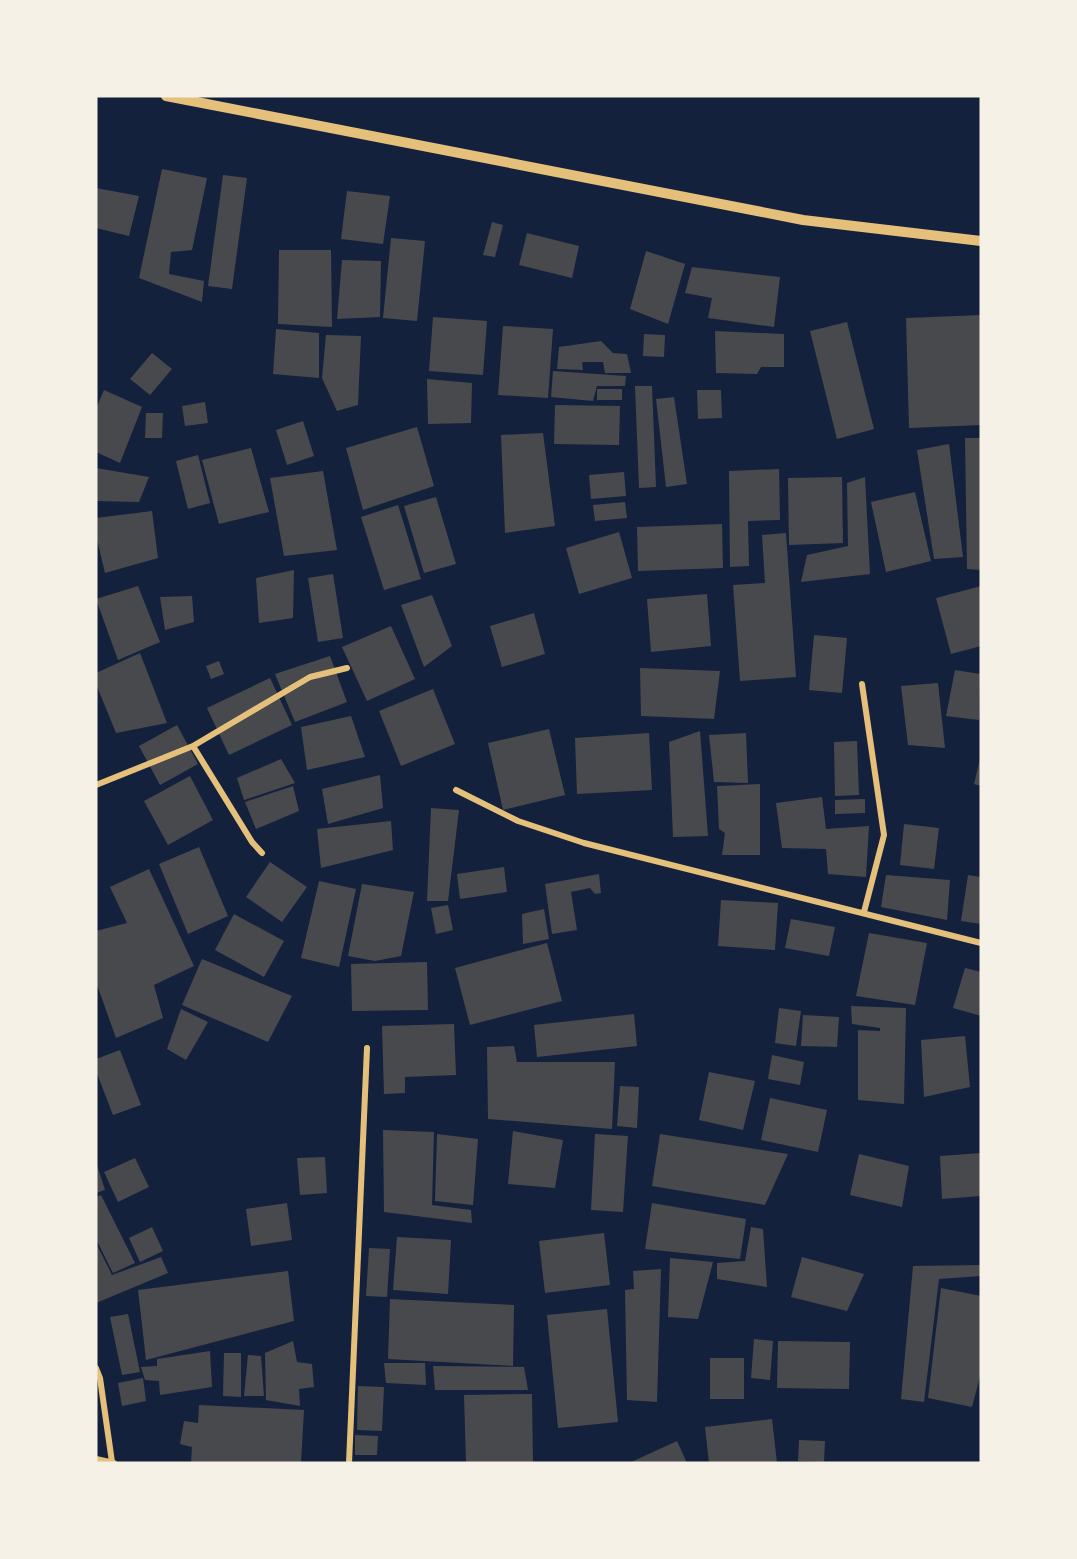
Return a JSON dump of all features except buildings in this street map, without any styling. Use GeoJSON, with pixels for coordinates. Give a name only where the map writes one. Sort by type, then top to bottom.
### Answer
{"type":"FeatureCollection","features":[{"type":"Feature","properties":{"kind":"street"},"geometry":{"type":"LineString","coordinates":[[166,96],[803,220],[981,241]]}},
{"type":"Feature","properties":{"kind":"street"},"geometry":{"type":"LineString","coordinates":[[96,785],[193,746],[310,677],[347,668]]}},
{"type":"Feature","properties":{"kind":"street"},"geometry":{"type":"LineString","coordinates":[[862,684],[884,835],[864,912]]}},
{"type":"Feature","properties":{"kind":"street"},"geometry":{"type":"LineString","coordinates":[[193,746],[252,842],[262,853]]}},
{"type":"Feature","properties":{"kind":"street"},"geometry":{"type":"LineString","coordinates":[[456,790],[518,821],[584,843],[981,943]]}},
{"type":"Feature","properties":{"kind":"street"},"geometry":{"type":"LineString","coordinates":[[349,1463],[367,1048]]}},
{"type":"Feature","properties":{"kind":"street"},"geometry":{"type":"LineString","coordinates":[[96,1368],[100,1378],[113,1462],[96,1460]]}}]}
